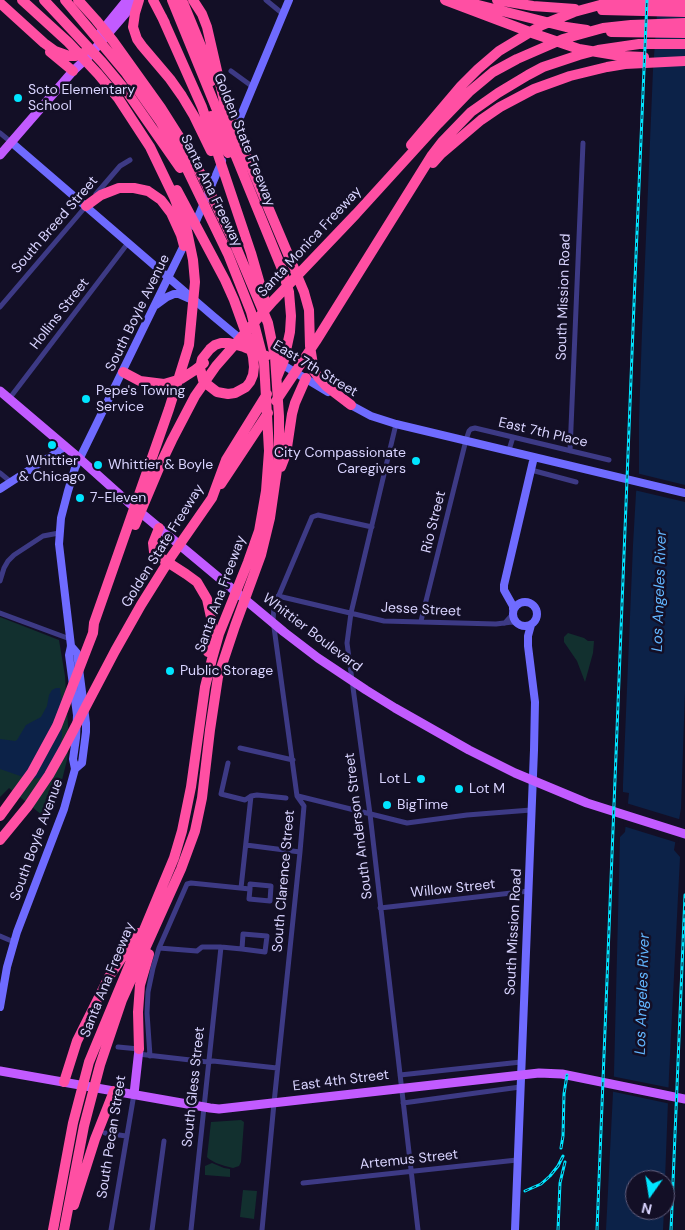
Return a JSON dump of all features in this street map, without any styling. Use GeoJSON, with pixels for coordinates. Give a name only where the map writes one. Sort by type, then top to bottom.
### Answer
{"type":"FeatureCollection","features":[{"type":"Feature","properties":{"kind":"highway"},"geometry":{"type":"LineString","coordinates":[[45,0],[127,92],[198,193]]}},
{"type":"Feature","properties":{"kind":"highway","name":"Santa Ana Freeway"},"geometry":{"type":"LineString","coordinates":[[65,0],[92,23]]}},
{"type":"Feature","properties":{"kind":"highway","name":"Santa Ana Freeway"},"geometry":{"type":"LineString","coordinates":[[64,1230],[84,1126],[100,1065],[122,1000],[181,869],[195,831],[202,798],[218,677],[261,555],[270,518],[279,456],[279,416],[274,357],[268,323],[234,242],[197,168],[161,108],[92,23],[78,0]]}},
{"type":"Feature","properties":{"kind":"highway"},"geometry":{"type":"LineString","coordinates":[[138,0],[133,27],[137,39],[182,96],[226,178]]}},
{"type":"Feature","properties":{"kind":"highway"},"geometry":{"type":"LineString","coordinates":[[153,0],[191,73],[246,194],[260,214]]}},
{"type":"Feature","properties":{"kind":"highway","name":"Golden State Freeway"},"geometry":{"type":"LineString","coordinates":[[0,840],[28,806],[48,775],[141,605],[171,557],[212,498],[226,460],[279,373],[286,352],[291,316],[289,292],[282,269],[172,0]]}},
{"type":"Feature","properties":{"kind":"highway"},"geometry":{"type":"LineString","coordinates":[[182,0],[203,51],[221,109],[221,118]]}},
{"type":"Feature","properties":{"kind":"highway"},"geometry":{"type":"LineString","coordinates":[[193,0],[202,14],[207,27],[224,101],[230,117],[304,292],[309,310],[310,346],[314,370],[326,386],[351,405]]}},
{"type":"Feature","properties":{"kind":"highway"},"geometry":{"type":"LineString","coordinates":[[445,0],[579,49],[622,56],[685,59]]}},
{"type":"Feature","properties":{"kind":"highway"},"geometry":{"type":"LineString","coordinates":[[460,0],[566,27],[604,32],[685,33]]}},
{"type":"Feature","properties":{"kind":"highway"},"geometry":{"type":"LineString","coordinates":[[497,0],[562,9],[685,12]]}},
{"type":"Feature","properties":{"kind":"highway","name":"Golden State Freeway"},"geometry":{"type":"LineString","coordinates":[[0,816],[16,795],[57,726],[93,633],[94,623],[189,345],[191,298],[195,274],[187,231],[174,197],[150,147],[132,118],[98,74],[68,42],[22,1]]}},
{"type":"Feature","properties":{"kind":"highway"},"geometry":{"type":"LineString","coordinates":[[342,228],[352,212],[461,86],[491,58],[516,41],[542,25],[600,5],[633,1],[685,2]]}},
{"type":"Feature","properties":{"kind":"highway"},"geometry":{"type":"LineString","coordinates":[[0,3],[55,51],[69,56],[84,53]]}},
{"type":"Feature","properties":{"kind":"highway"},"geometry":{"type":"LineString","coordinates":[[0,9],[73,71]]}},
{"type":"Feature","properties":{"kind":"highway"},"geometry":{"type":"LineString","coordinates":[[162,17],[202,107],[260,282],[266,303],[268,323]]}},
{"type":"Feature","properties":{"kind":"highway","name":"Santa Monica Freeway"},"geometry":{"type":"LineString","coordinates":[[93,633],[159,469],[195,396],[216,366],[273,301],[460,102],[493,72],[517,58],[576,35],[603,28],[685,23]]}},
{"type":"Feature","properties":{"kind":"highway"},"geometry":{"type":"LineString","coordinates":[[212,498],[329,320],[420,173],[442,142],[457,125],[484,102],[516,81],[543,67],[598,50],[639,44],[685,44]]}},
{"type":"Feature","properties":{"kind":"highway","name":"Santa Ana Freeway"},"geometry":{"type":"LineString","coordinates":[[53,1230],[73,1123],[89,1062],[174,858],[182,831],[191,787],[205,687],[212,659],[219,634],[259,531],[266,491],[269,444],[264,362],[257,332],[240,283],[228,254],[175,146],[110,45]]}},
{"type":"Feature","properties":{"kind":"highway"},"geometry":{"type":"LineString","coordinates":[[396,212],[422,175],[441,154],[481,120],[518,97],[553,82],[587,71],[626,64],[685,59]]}},
{"type":"Feature","properties":{"kind":"highway"},"geometry":{"type":"LineString","coordinates":[[150,147],[158,154],[166,168],[225,280],[248,339],[254,367],[253,375],[246,387],[235,394],[228,394],[217,392],[203,380],[200,368],[202,359],[210,348],[221,342],[244,347],[269,356]]}},
{"type":"Feature","properties":{"kind":"highway"},"geometry":{"type":"LineString","coordinates":[[86,206],[101,195],[112,190],[126,188],[148,191],[161,200],[171,213],[181,235],[187,259],[191,298]]}},
{"type":"Feature","properties":{"kind":"highway"},"geometry":{"type":"LineString","coordinates":[[123,372],[140,381],[156,384],[164,384],[181,379],[195,370],[273,301]]}},
{"type":"Feature","properties":{"kind":"highway"},"geometry":{"type":"LineString","coordinates":[[276,479],[286,454],[295,403],[306,378]]}},
{"type":"Feature","properties":{"kind":"highway"},"geometry":{"type":"LineString","coordinates":[[159,528],[154,538],[152,548],[154,552],[192,578],[201,587],[207,599],[212,622],[203,673],[205,687]]}},
{"type":"Feature","properties":{"kind":"highway"},"geometry":{"type":"LineString","coordinates":[[139,1052],[138,1012],[140,985],[146,962],[181,869]]}},
{"type":"Feature","properties":{"kind":"highway"},"geometry":{"type":"LineString","coordinates":[[67,1082],[77,1041],[109,977],[147,920]]}},
{"type":"Feature","properties":{"kind":"highway"},"geometry":{"type":"LineString","coordinates":[[64,1230],[111,1091]]}},
{"type":"Feature","properties":{"kind":"main road"},"geometry":{"type":"LineString","coordinates":[[73,71],[84,53],[127,0]]}},
{"type":"Feature","properties":{"kind":"main road"},"geometry":{"type":"LineString","coordinates":[[0,155],[138,0]]}},
{"type":"Feature","properties":{"kind":"main road","name":"South Boyle Avenue"},"geometry":{"type":"LineString","coordinates":[[0,1007],[7,966],[14,942],[64,809],[75,770],[82,763],[86,723],[77,653],[71,642],[59,544],[61,518],[69,487],[75,468],[201,210],[289,0]]}},
{"type":"Feature","properties":{"kind":"main road","name":"East 7th Street"},"geometry":{"type":"LineString","coordinates":[[11,142],[242,340],[372,416],[396,424],[685,493]]}},
{"type":"Feature","properties":{"kind":"main road"},"geometry":{"type":"LineString","coordinates":[[155,306],[174,294],[191,298]]}},
{"type":"Feature","properties":{"kind":"main road","name":"Whittier Boulevard"},"geometry":{"type":"LineString","coordinates":[[0,391],[146,518],[284,632],[318,658],[366,690],[469,750],[515,773],[587,803],[685,834]]}},
{"type":"Feature","properties":{"kind":"main road"},"geometry":{"type":"LineString","coordinates":[[0,489],[66,447]]}},
{"type":"Feature","properties":{"kind":"main road"},"geometry":{"type":"LineString","coordinates":[[528,636],[518,624],[513,612],[513,606],[504,590],[504,585],[534,457]]}},
{"type":"Feature","properties":{"kind":"main road"},"geometry":{"type":"LineString","coordinates":[[508,597],[521,603]]}},
{"type":"Feature","properties":{"kind":"main road"},"geometry":{"type":"LineString","coordinates":[[513,612],[516,605],[528,602],[536,610],[536,618],[531,624],[528,626],[518,624]]}},
{"type":"Feature","properties":{"kind":"main road","name":"South Mission Road"},"geometry":{"type":"LineString","coordinates":[[515,1230],[535,702],[528,646],[531,624]]}},
{"type":"Feature","properties":{"kind":"main road","name":"South Pecan Street"},"geometry":{"type":"LineString","coordinates":[[134,1094],[139,1052]]}},
{"type":"Feature","properties":{"kind":"main road","name":"East 4th Street"},"geometry":{"type":"LineString","coordinates":[[0,1071],[218,1109],[527,1074],[553,1073],[685,1099]]}},
{"type":"Feature","properties":{"kind":"street"},"geometry":{"type":"LineString","coordinates":[[266,0],[283,14]]}},
{"type":"Feature","properties":{"kind":"street"},"geometry":{"type":"LineString","coordinates":[[232,71],[253,87]]}},
{"type":"Feature","properties":{"kind":"street","name":"East 7th Street"},"geometry":{"type":"LineString","coordinates":[[0,133],[11,142]]}},
{"type":"Feature","properties":{"kind":"street","name":"South Mission Road"},"geometry":{"type":"LineString","coordinates":[[570,451],[583,143]]}},
{"type":"Feature","properties":{"kind":"street","name":"South Breed Street"},"geometry":{"type":"LineString","coordinates":[[0,307],[120,166],[130,160]]}},
{"type":"Feature","properties":{"kind":"street","name":"Hollins Street"},"geometry":{"type":"LineString","coordinates":[[9,399],[128,243]]}},
{"type":"Feature","properties":{"kind":"street","name":"South Anderson Street"},"geometry":{"type":"LineString","coordinates":[[396,424],[351,613],[347,643],[370,814],[418,1230]]}},
{"type":"Feature","properties":{"kind":"street","name":"East 7th Place"},"geometry":{"type":"LineString","coordinates":[[471,429],[475,428],[609,460]]}},
{"type":"Feature","properties":{"kind":"street","name":"Rio Street"},"geometry":{"type":"LineString","coordinates":[[421,622],[466,440],[471,429]]}},
{"type":"Feature","properties":{"kind":"street"},"geometry":{"type":"LineString","coordinates":[[509,450],[513,438]]}},
{"type":"Feature","properties":{"kind":"street"},"geometry":{"type":"LineString","coordinates":[[531,470],[576,482]]}},
{"type":"Feature","properties":{"kind":"street"},"geometry":{"type":"LineString","coordinates":[[0,472],[11,482]]}},
{"type":"Feature","properties":{"kind":"street","name":"South Clarence Street"},"geometry":{"type":"LineString","coordinates":[[262,1230],[304,806],[297,796],[273,620],[274,607],[312,517],[318,515],[372,527]]}},
{"type":"Feature","properties":{"kind":"street"},"geometry":{"type":"LineString","coordinates":[[0,581],[8,560],[14,555],[43,536],[59,533]]}},
{"type":"Feature","properties":{"kind":"street","name":"Jesse Street"},"geometry":{"type":"LineString","coordinates":[[278,596],[384,621],[494,624],[512,622],[518,624]]}},
{"type":"Feature","properties":{"kind":"street"},"geometry":{"type":"LineString","coordinates":[[505,623],[513,612]]}},
{"type":"Feature","properties":{"kind":"street"},"geometry":{"type":"LineString","coordinates":[[0,613],[71,642]]}},
{"type":"Feature","properties":{"kind":"street"},"geometry":{"type":"LineString","coordinates":[[240,748],[293,760]]}},
{"type":"Feature","properties":{"kind":"street"},"geometry":{"type":"LineString","coordinates":[[228,764],[221,794],[245,800],[250,796],[257,795],[286,798]]}},
{"type":"Feature","properties":{"kind":"street"},"geometry":{"type":"LineString","coordinates":[[241,888],[250,796]]}},
{"type":"Feature","properties":{"kind":"street"},"geometry":{"type":"LineString","coordinates":[[297,796],[407,823],[467,815],[531,810]]}},
{"type":"Feature","properties":{"kind":"street"},"geometry":{"type":"LineString","coordinates":[[246,845],[300,852]]}},
{"type":"Feature","properties":{"kind":"street"},"geometry":{"type":"LineString","coordinates":[[150,1056],[147,1014],[148,992],[153,968],[159,948],[187,884],[250,889]]}},
{"type":"Feature","properties":{"kind":"street"},"geometry":{"type":"LineString","coordinates":[[250,884],[272,886],[270,901],[249,899],[250,889],[250,884]]}},
{"type":"Feature","properties":{"kind":"street","name":"Willow Street"},"geometry":{"type":"LineString","coordinates":[[380,908],[529,891]]}},
{"type":"Feature","properties":{"kind":"street"},"geometry":{"type":"LineString","coordinates":[[159,948],[197,951],[202,947],[221,947],[265,952],[266,936],[244,934],[242,949]]}},
{"type":"Feature","properties":{"kind":"street"},"geometry":{"type":"LineString","coordinates":[[0,936],[14,942]]}},
{"type":"Feature","properties":{"kind":"street","name":"South Gless Street"},"geometry":{"type":"LineString","coordinates":[[191,1230],[221,947]]}},
{"type":"Feature","properties":{"kind":"street"},"geometry":{"type":"LineString","coordinates":[[118,1047],[150,1056],[208,1062],[214,1060],[277,1068]]}},
{"type":"Feature","properties":{"kind":"street","name":"East 4th Street"},"geometry":{"type":"LineString","coordinates":[[400,1076],[521,1062]]}},
{"type":"Feature","properties":{"kind":"street"},"geometry":{"type":"LineString","coordinates":[[403,1102],[520,1088]]}},
{"type":"Feature","properties":{"kind":"street","name":"South Pecan Street"},"geometry":{"type":"LineString","coordinates":[[111,1230],[134,1094]]}},
{"type":"Feature","properties":{"kind":"street"},"geometry":{"type":"LineString","coordinates":[[105,1133],[126,1136]]}},
{"type":"Feature","properties":{"kind":"street"},"geometry":{"type":"LineString","coordinates":[[152,1230],[164,1141]]}},
{"type":"Feature","properties":{"kind":"street","name":"Artemus Street"},"geometry":{"type":"LineString","coordinates":[[303,1183],[517,1160]]}},
{"type":"Feature","properties":{"kind":"green space"},"geometry":{"type":"Polygon","coordinates":[[[0,617],[59,640],[65,676],[69,741],[67,760],[61,784],[48,820],[9,788],[0,797],[0,617]]]}},
{"type":"Feature","properties":{"kind":"green space"},"geometry":{"type":"Polygon","coordinates":[[[568,633],[588,641],[594,641],[593,653],[585,682],[577,661],[564,642],[564,637],[568,633]]]}},
{"type":"Feature","properties":{"kind":"green space"},"geometry":{"type":"Polygon","coordinates":[[[241,1120],[244,1122],[241,1162],[239,1166],[233,1168],[209,1159],[207,1157],[211,1122],[241,1120]]]}},
{"type":"Feature","properties":{"kind":"green space"},"geometry":{"type":"Polygon","coordinates":[[[212,1163],[230,1169],[230,1177],[205,1175],[205,1166],[212,1163]]]}},
{"type":"Feature","properties":{"kind":"green space"},"geometry":{"type":"Polygon","coordinates":[[[243,1190],[257,1191],[254,1219],[240,1217],[243,1190]]]}},
{"type":"Feature","properties":{"kind":"water","name":"Los Angeles River"},"geometry":{"type":"Polygon","coordinates":[[[658,0],[685,0],[685,691],[681,808],[674,850],[680,857],[665,1170],[625,1170],[625,1220],[664,1220],[663,1230],[606,1230],[614,1073],[620,837],[625,832],[629,793],[623,792],[623,784],[633,545],[639,472],[642,332],[653,70],[658,0]]]}},
{"type":"Feature","properties":{"kind":"water"},"geometry":{"type":"Polygon","coordinates":[[[56,688],[60,688],[62,735],[59,755],[48,773],[39,778],[29,779],[0,769],[0,739],[17,740],[26,725],[41,717],[47,706],[49,695],[56,688]]]}},
{"type":"Feature","properties":{"kind":"pier"},"geometry":{"type":"Polygon","coordinates":[[[636,473],[685,485],[685,502],[634,490],[636,473]]]}},
{"type":"Feature","properties":{"kind":"pier"},"geometry":{"type":"Polygon","coordinates":[[[626,803],[682,820],[678,843],[623,826],[626,803]]]}},
{"type":"Feature","properties":{"kind":"pier"},"geometry":{"type":"Polygon","coordinates":[[[611,1076],[671,1088],[671,1104],[610,1091],[611,1076]]]}},
{"type":"Feature","properties":{"kind":"railway"},"geometry":{"type":"LineString","coordinates":[[597,1230],[647,0]]}},
{"type":"Feature","properties":{"kind":"railway"},"geometry":{"type":"LineString","coordinates":[[671,1230],[685,895]]}},
{"type":"Feature","properties":{"kind":"railway"},"geometry":{"type":"LineString","coordinates":[[561,1148],[567,1075]]}},
{"type":"Feature","properties":{"kind":"railway"},"geometry":{"type":"LineString","coordinates":[[525,1191],[541,1184],[550,1176],[563,1156]]}},
{"type":"Feature","properties":{"kind":"railway"},"geometry":{"type":"LineString","coordinates":[[558,1230],[560,1183],[565,1162]]}},
{"type":"Feature","properties":{"kind":"place","name":"Soto Elementary School"},"geometry":{"type":"Point","coordinates":[18,98]}},
{"type":"Feature","properties":{"kind":"place","name":"Pepe's Towing Service"},"geometry":{"type":"Point","coordinates":[86,399]}},
{"type":"Feature","properties":{"kind":"place","name":"Whittier & Chicago"},"geometry":{"type":"Point","coordinates":[52,445]}},
{"type":"Feature","properties":{"kind":"place","name":"City Compassionate Caregivers"},"geometry":{"type":"Point","coordinates":[416,461]}},
{"type":"Feature","properties":{"kind":"place","name":"Whittier & Boyle"},"geometry":{"type":"Point","coordinates":[98,465]}},
{"type":"Feature","properties":{"kind":"place","name":"7-Eleven"},"geometry":{"type":"Point","coordinates":[80,498]}},
{"type":"Feature","properties":{"kind":"place","name":"Public Storage"},"geometry":{"type":"Point","coordinates":[170,671]}},
{"type":"Feature","properties":{"kind":"place","name":"Lot L"},"geometry":{"type":"Point","coordinates":[421,779]}},
{"type":"Feature","properties":{"kind":"place","name":"Lot M"},"geometry":{"type":"Point","coordinates":[459,789]}},
{"type":"Feature","properties":{"kind":"place","name":"BigTime"},"geometry":{"type":"Point","coordinates":[387,805]}}]}
